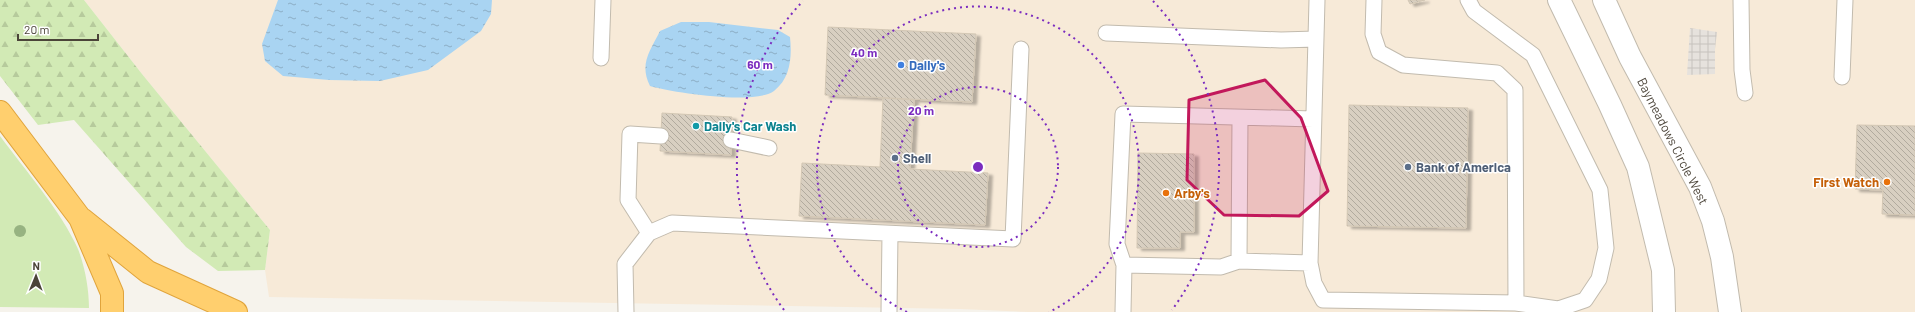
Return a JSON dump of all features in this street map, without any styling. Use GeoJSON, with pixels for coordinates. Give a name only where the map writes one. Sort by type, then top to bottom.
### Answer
{"type":"FeatureCollection","features":[{"type":"Feature","properties":{"kind":"highway"},"geometry":{"type":"LineString","coordinates":[[0,112],[80,218],[112,293],[112,312]]}},
{"type":"Feature","properties":{"kind":"highway"},"geometry":{"type":"LineString","coordinates":[[80,218],[148,272],[236,312]]}},
{"type":"Feature","properties":{"kind":"street"},"geometry":{"type":"LineString","coordinates":[[1559,0],[1610,105],[1638,167],[1663,270],[1664,312]]}},
{"type":"Feature","properties":{"kind":"street","name":"Baymeadows Circle West"},"geometry":{"type":"LineString","coordinates":[[1604,0],[1630,57],[1700,187],[1713,221],[1722,257],[1730,312]]}},
{"type":"Feature","properties":{"kind":"lane"},"geometry":{"type":"LineString","coordinates":[[601,58],[603,0]]}},
{"type":"Feature","properties":{"kind":"lane"},"geometry":{"type":"LineString","coordinates":[[1317,0],[1310,263],[1314,282],[1324,306],[1516,303],[1558,310],[1586,300],[1599,279],[1606,248],[1600,190],[1533,55],[1474,11],[1468,0]]}},
{"type":"Feature","properties":{"kind":"lane"},"geometry":{"type":"LineString","coordinates":[[1374,0],[1373,34],[1379,52],[1403,65],[1497,73],[1515,90],[1516,303]]}},
{"type":"Feature","properties":{"kind":"lane"},"geometry":{"type":"LineString","coordinates":[[1741,0],[1742,70],[1745,93]]}},
{"type":"Feature","properties":{"kind":"lane"},"geometry":{"type":"LineString","coordinates":[[1842,77],[1845,0]]}},
{"type":"Feature","properties":{"kind":"lane"},"geometry":{"type":"LineString","coordinates":[[1106,33],[1281,40],[1316,39]]}},
{"type":"Feature","properties":{"kind":"lane"},"geometry":{"type":"LineString","coordinates":[[626,312],[625,264],[649,233],[672,223],[1013,239],[1021,49]]}},
{"type":"Feature","properties":{"kind":"lane"},"geometry":{"type":"LineString","coordinates":[[1123,312],[1124,264],[1117,244],[1123,114],[1314,119]]}},
{"type":"Feature","properties":{"kind":"lane"},"geometry":{"type":"LineString","coordinates":[[1239,261],[1240,118]]}},
{"type":"Feature","properties":{"kind":"lane"},"geometry":{"type":"LineString","coordinates":[[649,233],[628,200],[630,134],[661,136]]}},
{"type":"Feature","properties":{"kind":"lane"},"geometry":{"type":"LineString","coordinates":[[731,140],[769,148]]}},
{"type":"Feature","properties":{"kind":"lane"},"geometry":{"type":"LineString","coordinates":[[889,312],[890,234]]}},
{"type":"Feature","properties":{"kind":"lane"},"geometry":{"type":"LineString","coordinates":[[1124,264],[1221,267],[1239,261],[1310,263]]}},
{"type":"Feature","properties":{"kind":"highlighted area"},"geometry":{"type":"Polygon","coordinates":[[[1265,80],[1301,118],[1328,191],[1299,216],[1224,215],[1187,180],[1189,100],[1265,80]]]}},
{"type":"Feature","properties":{"kind":"shaded area"},"geometry":{"type":"Polygon","coordinates":[[[84,0],[1915,0],[1915,312],[1028,312],[960,309],[269,297],[265,270],[270,230],[142,74],[84,0]]]}},
{"type":"Feature","properties":{"kind":"shaded area"},"geometry":{"type":"Polygon","coordinates":[[[1690,28],[1717,32],[1715,74],[1687,75],[1690,28]]]}},
{"type":"Feature","properties":{"kind":"green space"},"geometry":{"type":"Polygon","coordinates":[[[0,0],[84,0],[142,74],[270,230],[265,270],[218,271],[186,247],[74,120],[38,125],[0,76],[0,0]]]}},
{"type":"Feature","properties":{"kind":"green space"},"geometry":{"type":"Polygon","coordinates":[[[0,136],[42,191],[71,235],[78,249],[85,271],[89,308],[0,307],[0,136]]]}},
{"type":"Feature","properties":{"kind":"water"},"geometry":{"type":"Polygon","coordinates":[[[278,0],[492,0],[491,14],[481,31],[428,70],[380,81],[329,80],[283,76],[265,61],[262,44],[278,0]]]}},
{"type":"Feature","properties":{"kind":"water"},"geometry":{"type":"Polygon","coordinates":[[[681,22],[709,22],[778,30],[790,37],[791,52],[789,66],[784,80],[774,91],[764,95],[750,97],[695,94],[650,86],[647,78],[646,64],[650,51],[660,31],[681,22]]]}},
{"type":"Feature","properties":{"kind":"building"},"geometry":{"type":"Polygon","coordinates":[[[1408,0],[1425,0],[1410,4],[1408,0]]]}},
{"type":"Feature","properties":{"kind":"building","name":"Daily's"},"geometry":{"type":"Polygon","coordinates":[[[828,27],[976,34],[972,102],[825,95],[828,27]]]}},
{"type":"Feature","properties":{"kind":"building","name":"Shell"},"geometry":{"type":"Polygon","coordinates":[[[883,98],[914,100],[910,169],[988,173],[985,225],[799,216],[802,163],[880,167],[883,98]]]}},
{"type":"Feature","properties":{"kind":"building","name":"Bank of America"},"geometry":{"type":"Polygon","coordinates":[[[1349,105],[1468,108],[1466,228],[1347,226],[1349,105]]]}},
{"type":"Feature","properties":{"kind":"building","name":"Daily's Car Wash"},"geometry":{"type":"Polygon","coordinates":[[[662,113],[732,117],[731,155],[660,151],[662,113]]]}},
{"type":"Feature","properties":{"kind":"building"},"geometry":{"type":"Polygon","coordinates":[[[1857,125],[1915,126],[1915,215],[1882,214],[1883,190],[1855,189],[1857,125]]]}},
{"type":"Feature","properties":{"kind":"building","name":"Arby's"},"geometry":{"type":"Polygon","coordinates":[[[1138,153],[1194,154],[1194,232],[1180,232],[1180,248],[1137,248],[1138,153]]]}},
{"type":"Feature","properties":{"kind":"place","name":"Daily's"},"geometry":{"type":"Point","coordinates":[901,65]}},
{"type":"Feature","properties":{"kind":"place","name":"Daily's Car Wash"},"geometry":{"type":"Point","coordinates":[696,126]}},
{"type":"Feature","properties":{"kind":"place","name":"Shell"},"geometry":{"type":"Point","coordinates":[895,158]}},
{"type":"Feature","properties":{"kind":"place","name":"Bank of America"},"geometry":{"type":"Point","coordinates":[1408,167]}},
{"type":"Feature","properties":{"kind":"place","name":"First Watch"},"geometry":{"type":"Point","coordinates":[1887,182]}},
{"type":"Feature","properties":{"kind":"place","name":"Arby's"},"geometry":{"type":"Point","coordinates":[1166,193]}}]}
